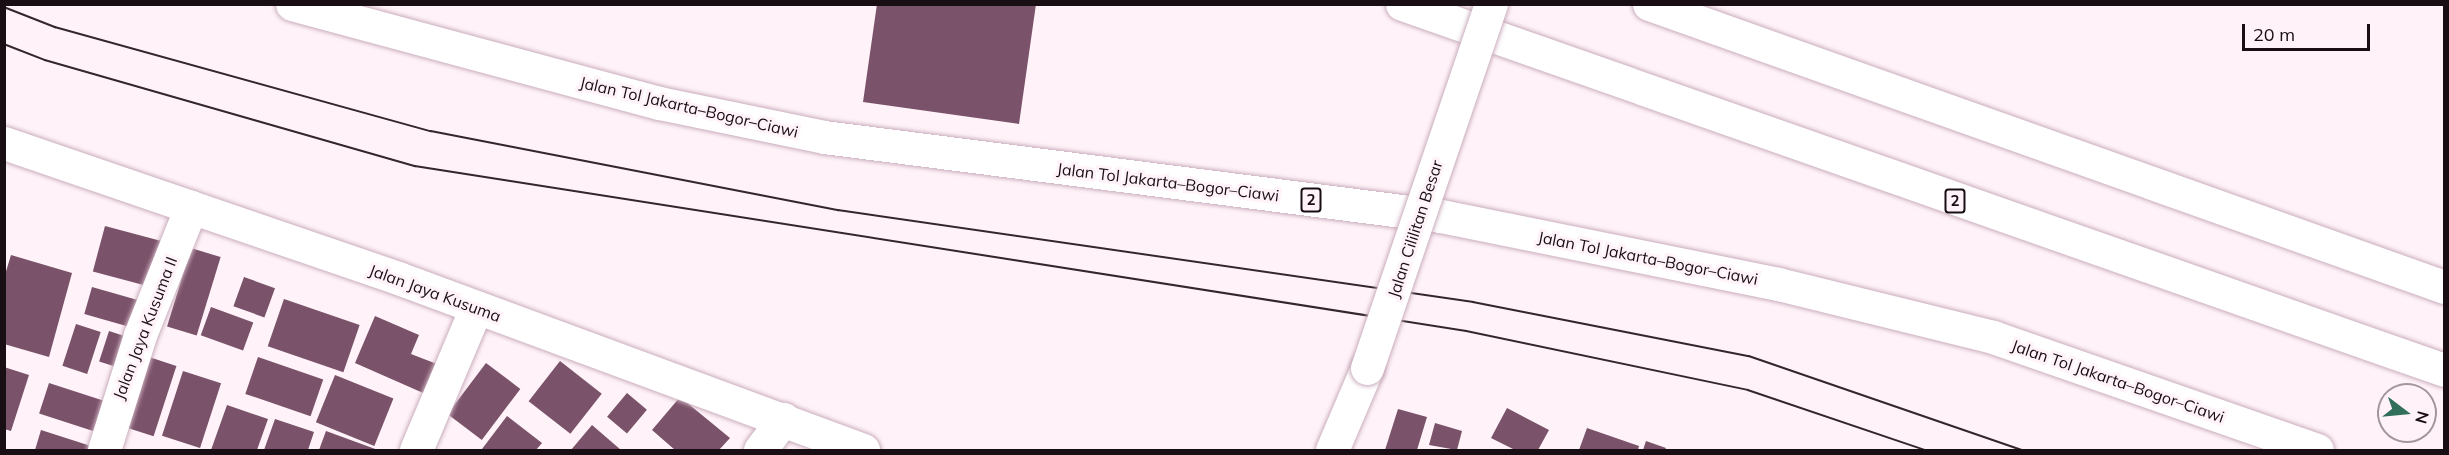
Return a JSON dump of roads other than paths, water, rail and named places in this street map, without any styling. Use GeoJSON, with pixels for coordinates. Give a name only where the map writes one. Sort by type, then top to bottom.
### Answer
{"type":"FeatureCollection","features":[{"type":"Feature","properties":{"kind":"main road","name":"Jalan Tol Jakarta–Bogor–Ciawi"},"geometry":{"type":"LineString","coordinates":[[292,4],[658,103],[824,136],[1441,216],[1778,284],[1993,337],[2317,450]]}},
{"type":"Feature","properties":{"kind":"main road","name":"2"},"geometry":{"type":"LineString","coordinates":[[1402,4],[2445,370]]}},
{"type":"Feature","properties":{"kind":"main road","name":"Jalan Cililitan Besar"},"geometry":{"type":"LineString","coordinates":[[1332,450],[1367,368],[1491,4]]}},
{"type":"Feature","properties":{"kind":"main road"},"geometry":{"type":"LineString","coordinates":[[1649,4],[2445,287]]}},
{"type":"Feature","properties":{"kind":"main road","name":"Jalan Jaya Kusuma"},"geometry":{"type":"LineString","coordinates":[[4,142],[476,308],[863,450]]}},
{"type":"Feature","properties":{"kind":"main road","name":"Jalan Jaya Kusuma II"},"geometry":{"type":"LineString","coordinates":[[104,450],[136,346],[191,207]]}},
{"type":"Feature","properties":{"kind":"main road"},"geometry":{"type":"LineString","coordinates":[[416,450],[476,308]]}},
{"type":"Feature","properties":{"kind":"main road"},"geometry":{"type":"LineString","coordinates":[[760,450],[783,420]]}},
{"type":"Feature","properties":{"kind":"tram line"},"geometry":{"type":"LineString","coordinates":[[4,7],[55,27],[431,131],[838,210],[1473,302],[1749,356],[2022,450]]}},
{"type":"Feature","properties":{"kind":"tram line"},"geometry":{"type":"LineString","coordinates":[[4,44],[45,60],[415,166],[1466,331],[1748,390],[1925,450]]}}]}
